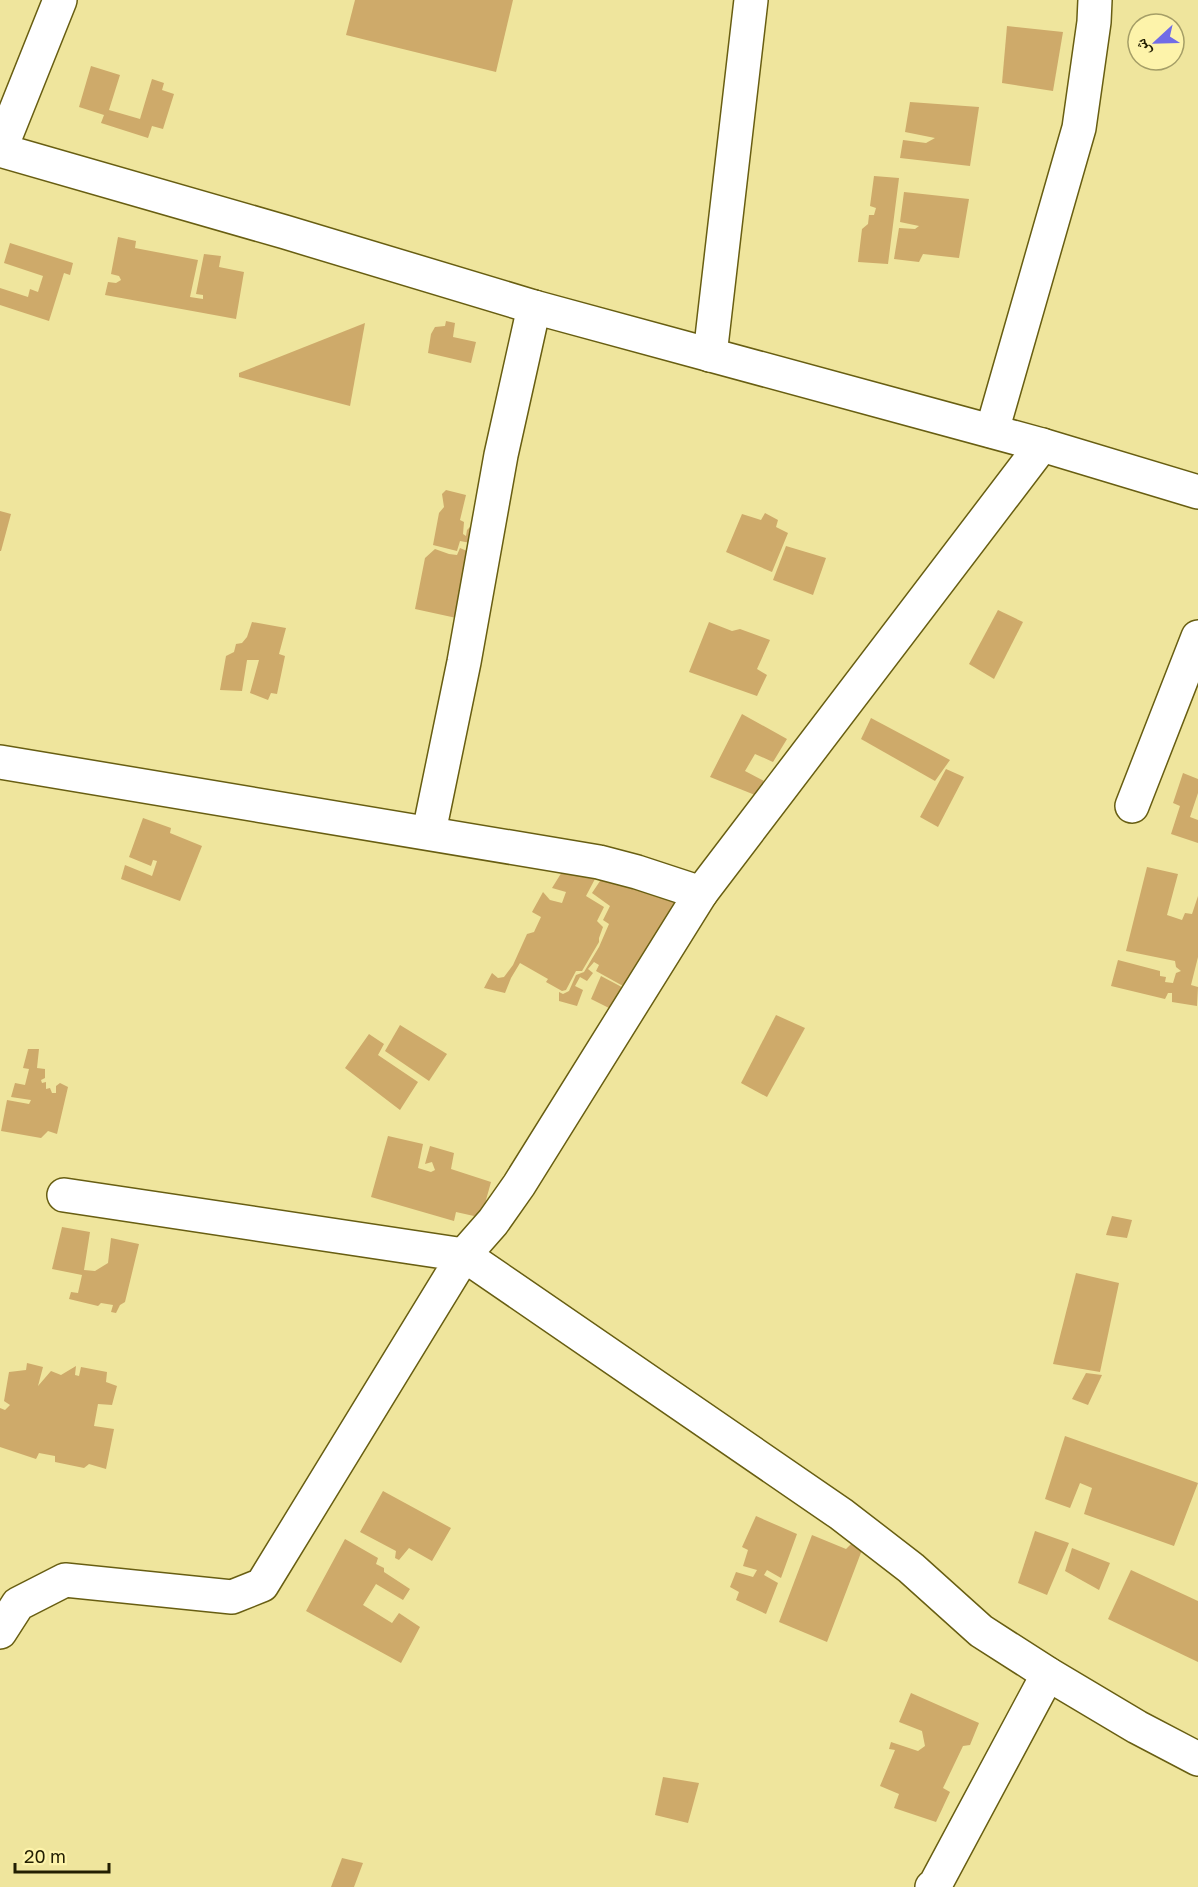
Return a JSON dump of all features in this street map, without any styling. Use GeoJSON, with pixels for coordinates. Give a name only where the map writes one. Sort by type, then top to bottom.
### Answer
{"type":"FeatureCollection","features":[{"type":"Feature","properties":{"kind":"street"},"geometry":{"type":"LineString","coordinates":[[60,0],[0,150],[534,307],[992,431],[1198,492]]}},
{"type":"Feature","properties":{"kind":"street"},"geometry":{"type":"LineString","coordinates":[[710,355],[751,0]]}},
{"type":"Feature","properties":{"kind":"street"},"geometry":{"type":"LineString","coordinates":[[992,431],[1079,128],[1095,0]]}},
{"type":"Feature","properties":{"kind":"street"},"geometry":{"type":"LineString","coordinates":[[429,832],[464,662],[501,455],[534,307]]}},
{"type":"Feature","properties":{"kind":"street"},"geometry":{"type":"LineString","coordinates":[[0,1632],[18,1604],[65,1580],[232,1597],[262,1585],[464,1255],[493,1222],[519,1185],[701,893],[1042,445]]}},
{"type":"Feature","properties":{"kind":"street"},"geometry":{"type":"LineString","coordinates":[[1132,806],[1198,637]]}},
{"type":"Feature","properties":{"kind":"street"},"geometry":{"type":"LineString","coordinates":[[0,762],[599,862],[701,893]]}},
{"type":"Feature","properties":{"kind":"street"},"geometry":{"type":"LineString","coordinates":[[64,1195],[464,1255],[841,1514],[911,1568],[981,1631],[1137,1727],[1198,1759]]}},
{"type":"Feature","properties":{"kind":"street"},"geometry":{"type":"LineString","coordinates":[[932,1887],[1048,1674]]}},
{"type":"Feature","properties":{"kind":"building"},"geometry":{"type":"Polygon","coordinates":[[[355,0],[513,0],[496,72],[346,35],[355,0]]]}},
{"type":"Feature","properties":{"kind":"building"},"geometry":{"type":"Polygon","coordinates":[[[1007,26],[1063,32],[1053,91],[1002,83],[1007,26]]]}},
{"type":"Feature","properties":{"kind":"building"},"geometry":{"type":"Polygon","coordinates":[[[91,66],[120,75],[109,110],[140,119],[152,79],[164,83],[162,90],[174,94],[163,129],[152,126],[148,138],[101,123],[104,115],[79,107],[91,66]]]}},
{"type":"Feature","properties":{"kind":"building"},"geometry":{"type":"Polygon","coordinates":[[[910,102],[979,107],[970,166],[900,158],[903,140],[926,143],[935,138],[905,132],[910,102]]]}},
{"type":"Feature","properties":{"kind":"building"},"geometry":{"type":"Polygon","coordinates":[[[874,176],[899,178],[888,264],[858,262],[862,229],[868,224],[869,215],[874,215],[876,208],[870,206],[874,176]]]}},
{"type":"Feature","properties":{"kind":"building"},"geometry":{"type":"Polygon","coordinates":[[[904,192],[969,199],[959,258],[923,254],[919,262],[894,259],[899,228],[915,229],[919,226],[900,222],[904,192]]]}},
{"type":"Feature","properties":{"kind":"building"},"geometry":{"type":"Polygon","coordinates":[[[118,237],[136,241],[135,248],[198,260],[190,297],[203,299],[203,295],[196,294],[204,254],[221,256],[219,267],[244,272],[236,319],[105,295],[108,282],[116,283],[121,280],[119,276],[111,274],[118,237]]]}},
{"type":"Feature","properties":{"kind":"building"},"geometry":{"type":"Polygon","coordinates":[[[10,243],[73,263],[70,275],[64,273],[49,321],[0,305],[0,288],[28,297],[30,289],[38,292],[43,276],[4,263],[10,243]]]}},
{"type":"Feature","properties":{"kind":"building"},"geometry":{"type":"Polygon","coordinates":[[[446,321],[455,323],[453,337],[476,342],[471,363],[428,353],[431,334],[435,327],[445,326],[446,321]]]}},
{"type":"Feature","properties":{"kind":"building"},"geometry":{"type":"Polygon","coordinates":[[[365,323],[350,406],[239,377],[239,373],[365,323]]]}},
{"type":"Feature","properties":{"kind":"building"},"geometry":{"type":"Polygon","coordinates":[[[446,490],[466,495],[460,520],[464,522],[463,534],[466,536],[471,526],[484,529],[461,619],[415,609],[425,558],[435,549],[457,555],[460,548],[467,551],[474,549],[476,544],[460,541],[457,551],[433,545],[439,513],[444,507],[442,494],[446,490]]]}},
{"type":"Feature","properties":{"kind":"building"},"geometry":{"type":"Polygon","coordinates":[[[0,511],[11,514],[1,551],[0,551],[0,511]]]}},
{"type":"Feature","properties":{"kind":"building"},"geometry":{"type":"Polygon","coordinates":[[[765,513],[778,520],[776,527],[788,533],[772,572],[726,552],[742,514],[761,520],[765,513]]]}},
{"type":"Feature","properties":{"kind":"building"},"geometry":{"type":"Polygon","coordinates":[[[786,546],[826,558],[813,595],[773,580],[786,546]]]}},
{"type":"Feature","properties":{"kind":"building"},"geometry":{"type":"Polygon","coordinates":[[[998,610],[1023,622],[994,679],[969,664],[998,610]]]}},
{"type":"Feature","properties":{"kind":"building"},"geometry":{"type":"Polygon","coordinates":[[[252,622],[286,628],[279,654],[285,656],[277,694],[271,693],[268,700],[250,693],[259,660],[247,660],[242,691],[220,690],[226,656],[234,652],[236,644],[242,643],[247,637],[252,622]]]}},
{"type":"Feature","properties":{"kind":"building"},"geometry":{"type":"Polygon","coordinates":[[[709,622],[732,631],[740,629],[770,640],[757,669],[767,675],[757,696],[689,672],[709,622]]]}},
{"type":"Feature","properties":{"kind":"building"},"geometry":{"type":"Polygon","coordinates":[[[742,714],[787,739],[773,762],[755,754],[745,771],[764,781],[755,795],[710,777],[742,714]]]}},
{"type":"Feature","properties":{"kind":"building"},"geometry":{"type":"Polygon","coordinates":[[[871,718],[950,760],[935,781],[861,739],[871,718]]]}},
{"type":"Feature","properties":{"kind":"building"},"geometry":{"type":"Polygon","coordinates":[[[946,769],[964,777],[938,827],[920,817],[946,769]]]}},
{"type":"Feature","properties":{"kind":"building"},"geometry":{"type":"Polygon","coordinates":[[[1183,773],[1198,779],[1198,793],[1190,817],[1198,820],[1198,843],[1171,834],[1180,806],[1173,803],[1183,773]]]}},
{"type":"Feature","properties":{"kind":"building"},"geometry":{"type":"Polygon","coordinates":[[[143,818],[171,828],[170,833],[202,846],[180,901],[121,879],[125,865],[152,876],[157,861],[153,860],[151,866],[129,857],[143,818]]]}},
{"type":"Feature","properties":{"kind":"building"},"geometry":{"type":"Polygon","coordinates":[[[565,867],[596,877],[586,896],[604,907],[597,921],[603,927],[599,942],[582,971],[576,971],[566,990],[562,991],[546,982],[548,979],[520,963],[505,993],[484,988],[492,973],[498,978],[504,977],[513,965],[527,934],[534,932],[541,917],[532,912],[543,892],[550,900],[562,903],[566,892],[552,888],[565,867]]]}},
{"type":"Feature","properties":{"kind":"building"},"geometry":{"type":"Polygon","coordinates":[[[1147,867],[1178,874],[1167,915],[1182,920],[1185,913],[1192,914],[1198,896],[1198,957],[1191,985],[1198,987],[1197,1006],[1172,1002],[1172,993],[1168,993],[1165,999],[1111,986],[1118,960],[1160,971],[1160,976],[1166,977],[1165,982],[1173,983],[1176,973],[1181,971],[1176,967],[1175,961],[1126,951],[1147,867]]]}},
{"type":"Feature","properties":{"kind":"building"},"geometry":{"type":"Polygon","coordinates":[[[604,875],[676,890],[681,907],[632,991],[596,971],[599,965],[594,962],[588,969],[593,973],[587,981],[580,977],[575,986],[583,990],[577,1006],[559,1001],[559,992],[563,994],[569,991],[576,975],[584,972],[609,924],[603,920],[610,906],[592,893],[604,875]]]}},
{"type":"Feature","properties":{"kind":"building"},"geometry":{"type":"Polygon","coordinates":[[[601,976],[633,993],[625,1016],[591,999],[601,976]]]}},
{"type":"Feature","properties":{"kind":"building"},"geometry":{"type":"Polygon","coordinates":[[[776,1015],[805,1028],[767,1097],[741,1083],[776,1015]]]}},
{"type":"Feature","properties":{"kind":"building"},"geometry":{"type":"Polygon","coordinates":[[[400,1025],[447,1054],[429,1081],[385,1051],[400,1025]]]}},
{"type":"Feature","properties":{"kind":"building"},"geometry":{"type":"Polygon","coordinates":[[[369,1034],[384,1044],[378,1055],[418,1082],[400,1110],[345,1068],[369,1034]]]}},
{"type":"Feature","properties":{"kind":"building"},"geometry":{"type":"Polygon","coordinates":[[[28,1049],[39,1049],[37,1068],[45,1069],[45,1078],[41,1080],[42,1083],[46,1082],[46,1089],[50,1088],[52,1093],[56,1093],[56,1086],[60,1083],[68,1087],[57,1134],[48,1131],[41,1138],[1,1131],[7,1100],[29,1104],[31,1100],[11,1097],[15,1083],[25,1085],[29,1069],[23,1068],[28,1049]]]}},
{"type":"Feature","properties":{"kind":"building"},"geometry":{"type":"Polygon","coordinates":[[[388,1136],[423,1144],[418,1168],[431,1172],[435,1170],[432,1162],[425,1164],[430,1146],[454,1153],[451,1169],[491,1182],[481,1218],[471,1223],[474,1216],[456,1212],[454,1221],[371,1197],[388,1136]]]}},
{"type":"Feature","properties":{"kind":"building"},"geometry":{"type":"Polygon","coordinates":[[[1112,1216],[1132,1220],[1127,1238],[1106,1235],[1112,1216]]]}},
{"type":"Feature","properties":{"kind":"building"},"geometry":{"type":"Polygon","coordinates":[[[62,1227],[90,1232],[84,1270],[95,1271],[108,1263],[111,1238],[139,1244],[125,1302],[120,1305],[116,1313],[111,1312],[113,1305],[101,1303],[98,1306],[69,1299],[71,1292],[78,1293],[82,1275],[52,1269],[62,1227]]]}},
{"type":"Feature","properties":{"kind":"building"},"geometry":{"type":"Polygon","coordinates":[[[1076,1273],[1119,1283],[1100,1372],[1053,1364],[1076,1273]]]}},
{"type":"Feature","properties":{"kind":"building"},"geometry":{"type":"Polygon","coordinates":[[[27,1363],[43,1367],[38,1386],[51,1371],[61,1375],[76,1366],[75,1375],[79,1376],[81,1367],[107,1372],[106,1382],[117,1386],[112,1405],[98,1404],[94,1426],[114,1429],[106,1469],[89,1464],[84,1468],[55,1462],[55,1456],[39,1453],[36,1459],[0,1447],[0,1408],[5,1410],[10,1405],[4,1401],[9,1372],[26,1370],[27,1363]]]}},
{"type":"Feature","properties":{"kind":"building"},"geometry":{"type":"Polygon","coordinates":[[[1086,1373],[1102,1375],[1088,1405],[1072,1399],[1086,1373]]]}},
{"type":"Feature","properties":{"kind":"building"},"geometry":{"type":"Polygon","coordinates":[[[1065,1436],[1198,1483],[1174,1546],[1084,1514],[1092,1488],[1080,1483],[1070,1508],[1045,1499],[1065,1436]]]}},
{"type":"Feature","properties":{"kind":"building"},"geometry":{"type":"Polygon","coordinates":[[[383,1491],[451,1528],[432,1561],[409,1548],[399,1560],[395,1558],[396,1551],[360,1532],[383,1491]]]}},
{"type":"Feature","properties":{"kind":"building"},"geometry":{"type":"Polygon","coordinates":[[[756,1516],[797,1534],[781,1578],[767,1570],[764,1575],[778,1583],[766,1614],[736,1600],[739,1592],[730,1587],[736,1572],[753,1577],[757,1570],[743,1566],[748,1550],[742,1547],[756,1516]]]}},
{"type":"Feature","properties":{"kind":"building"},"geometry":{"type":"Polygon","coordinates":[[[1035,1531],[1069,1543],[1047,1595],[1018,1583],[1035,1531]]]}},
{"type":"Feature","properties":{"kind":"building"},"geometry":{"type":"Polygon","coordinates":[[[812,1535],[846,1549],[851,1544],[862,1550],[827,1642],[779,1622],[812,1535]]]}},
{"type":"Feature","properties":{"kind":"building"},"geometry":{"type":"Polygon","coordinates":[[[345,1539],[378,1558],[376,1564],[384,1568],[384,1572],[410,1589],[403,1600],[376,1584],[363,1605],[392,1623],[399,1613],[420,1627],[401,1663],[306,1611],[345,1539]]]}},
{"type":"Feature","properties":{"kind":"building"},"geometry":{"type":"Polygon","coordinates":[[[1072,1548],[1110,1563],[1099,1590],[1065,1571],[1072,1548]]]}},
{"type":"Feature","properties":{"kind":"building"},"geometry":{"type":"Polygon","coordinates":[[[1131,1570],[1198,1601],[1198,1662],[1108,1619],[1131,1570]]]}},
{"type":"Feature","properties":{"kind":"building"},"geometry":{"type":"Polygon","coordinates":[[[911,1693],[979,1723],[970,1745],[963,1746],[943,1788],[950,1792],[936,1822],[894,1808],[899,1794],[880,1786],[895,1750],[889,1749],[891,1742],[918,1751],[925,1746],[922,1731],[899,1722],[911,1693]]]}},
{"type":"Feature","properties":{"kind":"building"},"geometry":{"type":"Polygon","coordinates":[[[663,1777],[699,1783],[688,1823],[655,1815],[663,1777]]]}},
{"type":"Feature","properties":{"kind":"building"},"geometry":{"type":"Polygon","coordinates":[[[342,1858],[363,1863],[354,1887],[331,1887],[342,1858]]]}}]}
